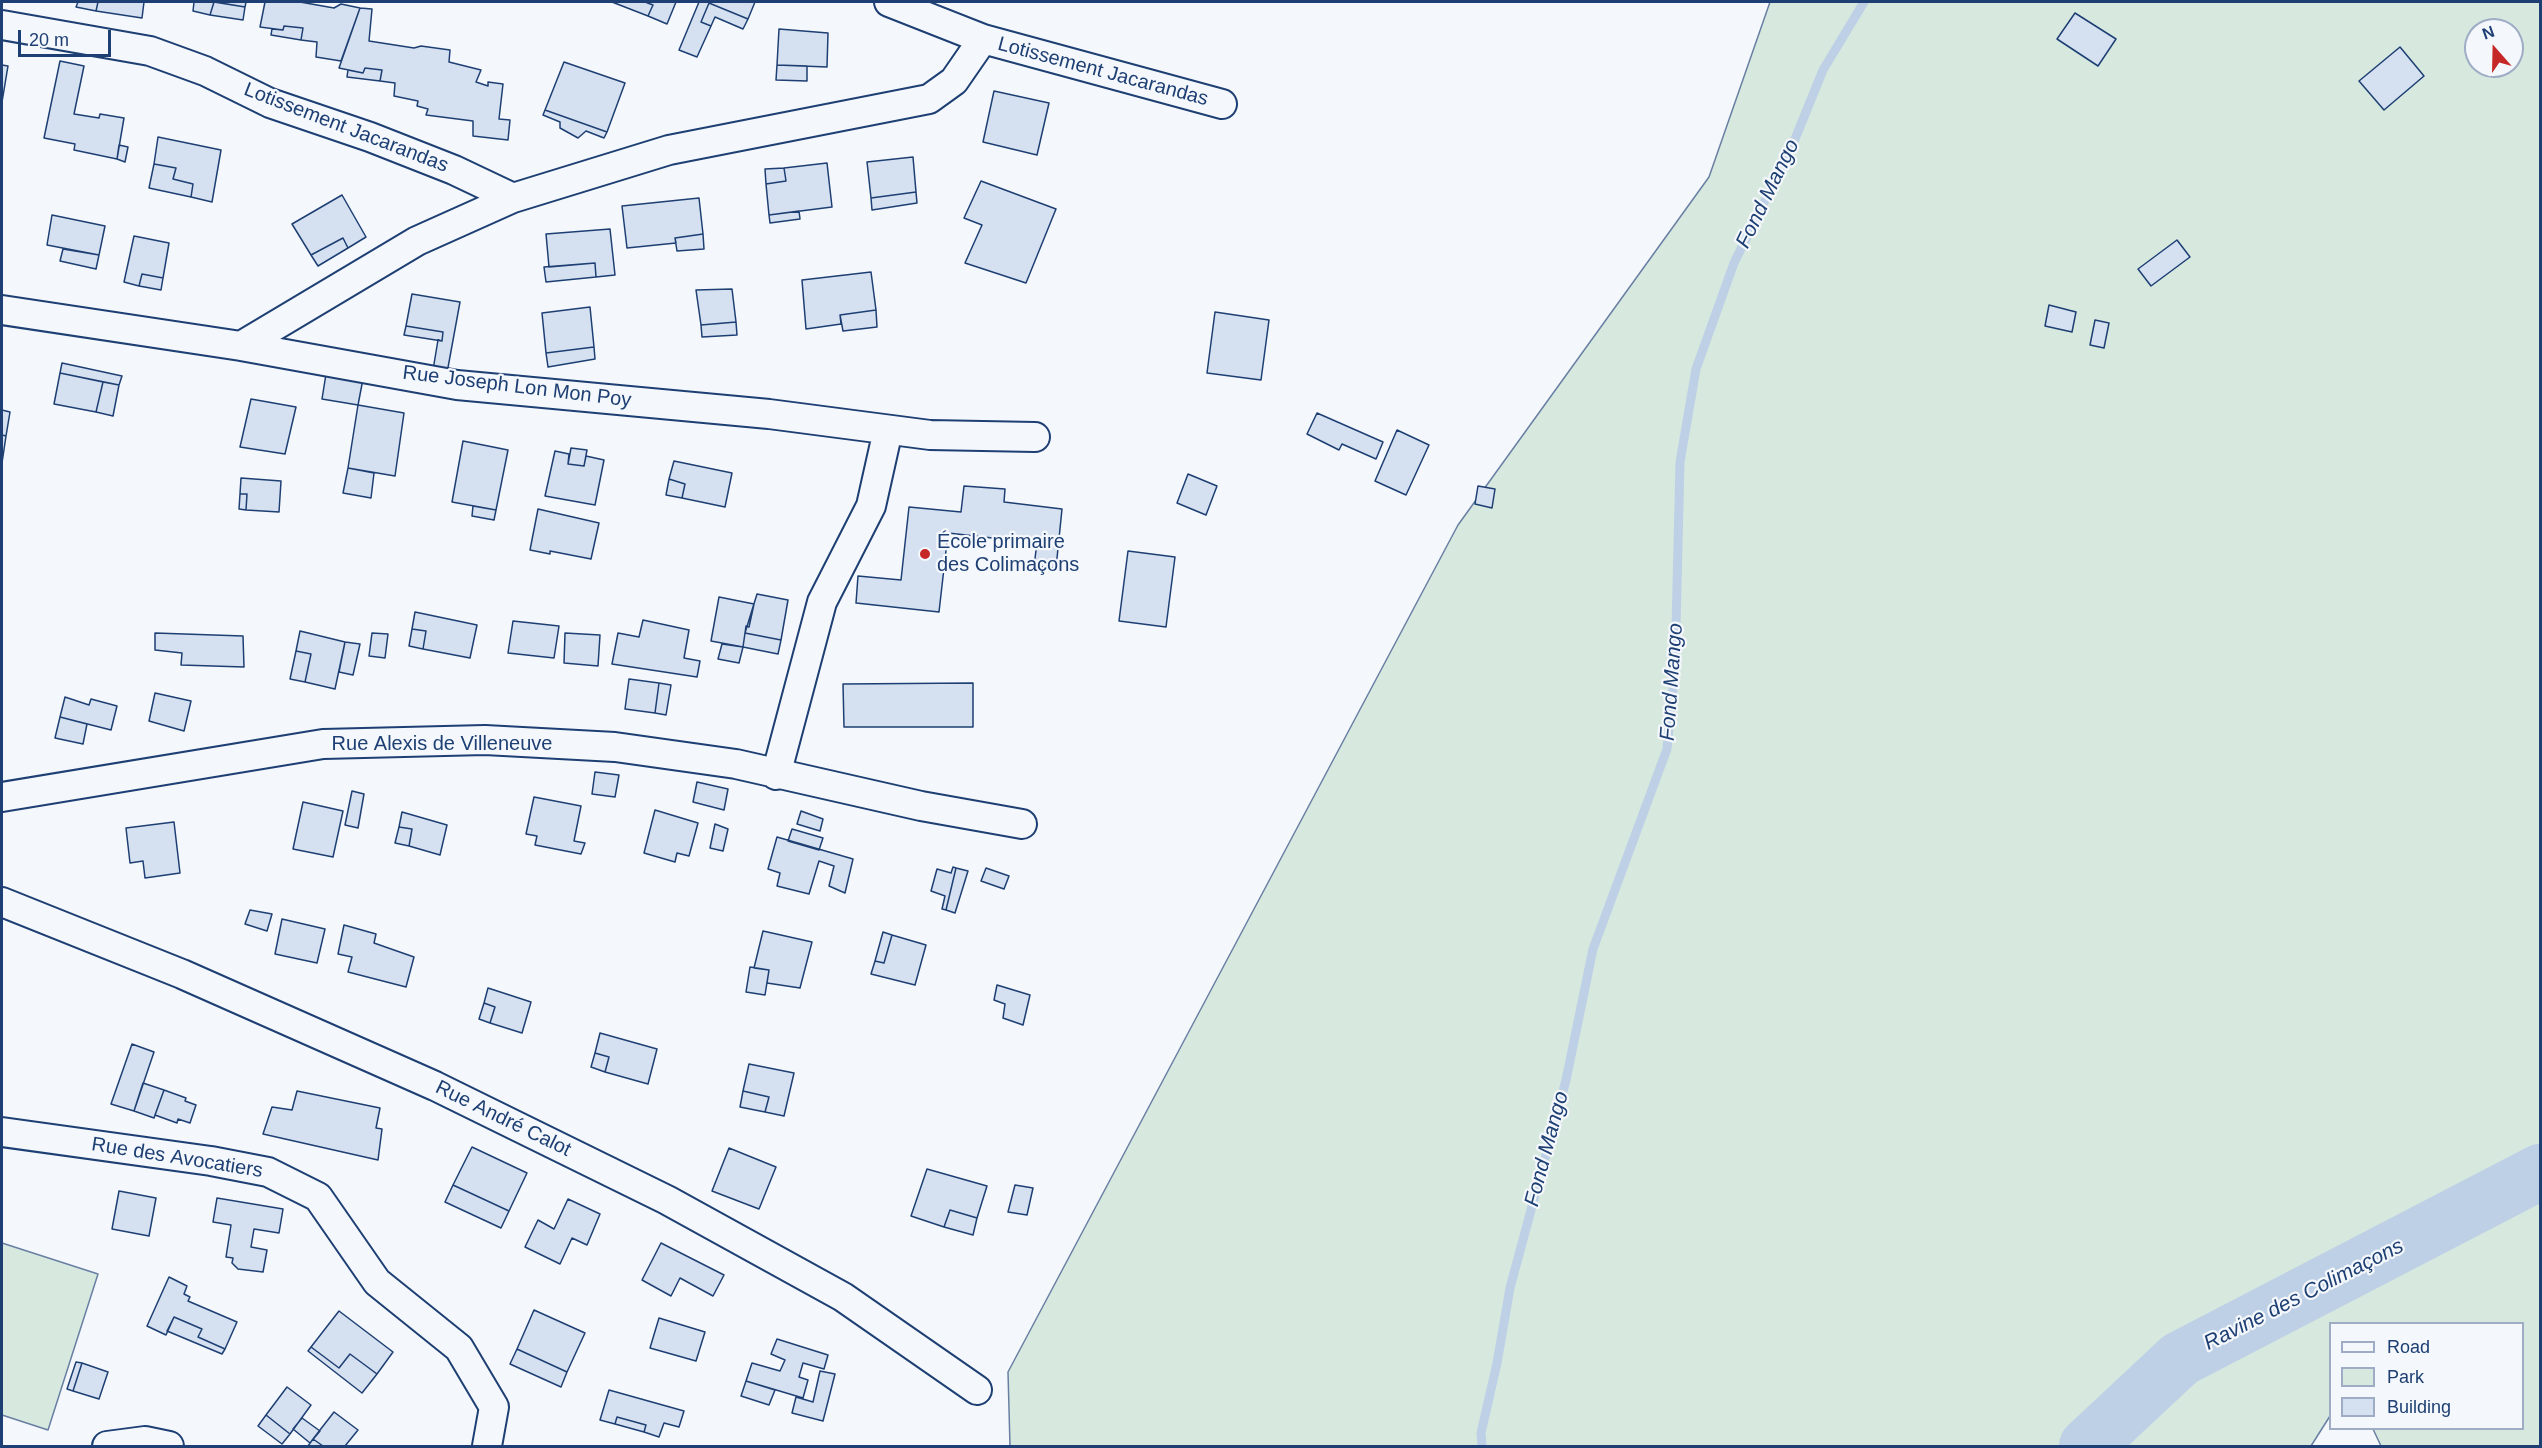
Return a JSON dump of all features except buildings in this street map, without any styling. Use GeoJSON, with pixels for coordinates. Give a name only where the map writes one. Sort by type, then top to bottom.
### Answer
{"type":"FeatureCollection","features":[{"type":"Feature","properties":{"kind":"street","name":"Lotissement Jacarandas"},"geometry":{"type":"LineString","coordinates":[[889,2],[983,39],[1222,104]]}},
{"type":"Feature","properties":{"kind":"street","name":"Lotissement Jacarandas"},"geometry":{"type":"LineString","coordinates":[[2,25],[150,51],[205,70],[270,103],[370,137],[454,170],[513,198]]}},
{"type":"Feature","properties":{"kind":"street","name":"Lotissement Jacarandas"},"geometry":{"type":"LineString","coordinates":[[241,346],[417,241],[513,198],[669,150],[929,99],[954,81],[983,39]]}},
{"type":"Feature","properties":{"kind":"street","name":"Rue Joseph Lon Mon Poy"},"geometry":{"type":"LineString","coordinates":[[2,310],[241,346],[457,384],[769,414],[930,435],[1035,437]]}},
{"type":"Feature","properties":{"kind":"street"},"geometry":{"type":"LineString","coordinates":[[776,775],[822,602],[871,506],[888,430]]}},
{"type":"Feature","properties":{"kind":"street","name":"Rue Alexis de Villeneuve"},"geometry":{"type":"LineString","coordinates":[[2,797],[323,744],[485,740],[615,747],[736,764],[776,775],[921,806],[1022,824]]}},
{"type":"Feature","properties":{"kind":"street","name":"Rue André Calot"},"geometry":{"type":"LineString","coordinates":[[2,902],[182,974],[435,1086],[666,1200],[843,1298],[977,1390]]}},
{"type":"Feature","properties":{"kind":"street","name":"Rue des Avocatiers"},"geometry":{"type":"LineString","coordinates":[[2,1132],[211,1161],[268,1172],[318,1197],[377,1282],[459,1348],[494,1407],[487,1446]]}},
{"type":"Feature","properties":{"kind":"street"},"geometry":{"type":"LineString","coordinates":[[108,1446],[145,1441],[169,1446]]}},
{"type":"Feature","properties":{"kind":"green space"},"geometry":{"type":"Polygon","coordinates":[[[1770,2],[2540,2],[2540,1446],[2381,1446],[2373,1430],[2524,1430],[2524,1322],[2329,1322],[2329,1418],[2311,1446],[1010,1446],[1008,1372],[1458,525],[1709,177],[1770,2]]]}},
{"type":"Feature","properties":{"kind":"green space"},"geometry":{"type":"Polygon","coordinates":[[[2,1243],[98,1274],[48,1430],[2,1415],[2,1243]]]}},
{"type":"Feature","properties":{"kind":"waterway","name":"Fond Mango"},"geometry":{"type":"LineString","coordinates":[[1482,1446],[1481,1433],[1497,1363],[1510,1288],[1566,1080],[1593,949],[1667,749],[1675,668],[1680,462],[1696,369],[1734,263],[1793,144],[1823,70],[1864,2]]}},
{"type":"Feature","properties":{"kind":"waterway","name":"Ravine des Colimaçons"},"geometry":{"type":"LineString","coordinates":[[2087,1446],[2180,1359],[2540,1172]]}},
{"type":"Feature","properties":{"kind":"place","name":"École primaire des Colimaçons"},"geometry":{"type":"Point","coordinates":[925,554]}}]}
